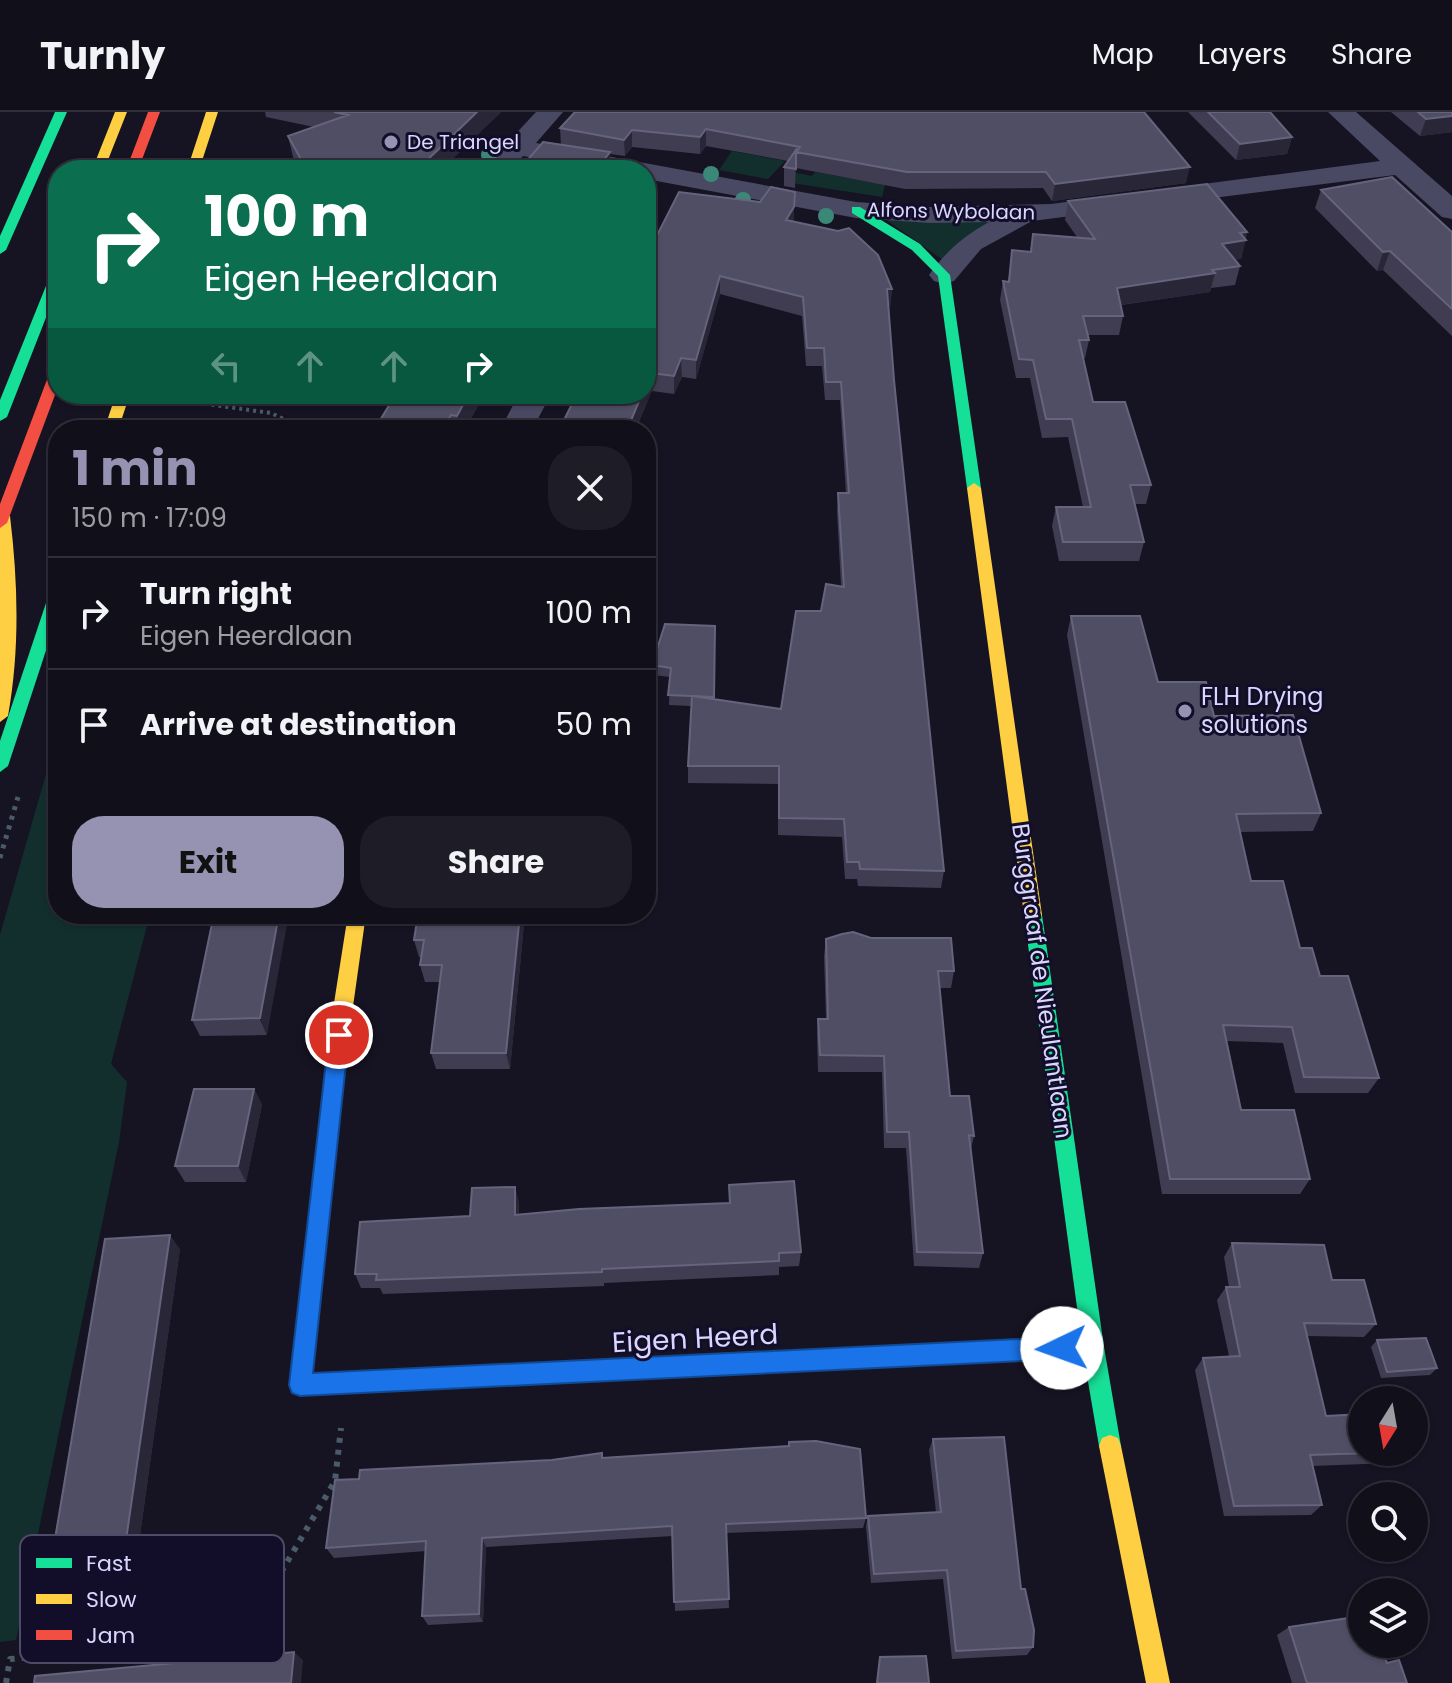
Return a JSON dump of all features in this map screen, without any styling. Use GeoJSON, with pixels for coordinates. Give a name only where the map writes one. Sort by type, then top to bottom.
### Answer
{"type":"FeatureCollection","features":[{"type":"Feature","properties":{"kind":"main road"},"geometry":{"type":"LineString","coordinates":[[0,250],[61,112]]}},
{"type":"Feature","properties":{"kind":"main road"},"geometry":{"type":"LineString","coordinates":[[102,160],[121,112]]}},
{"type":"Feature","properties":{"kind":"main road"},"geometry":{"type":"LineString","coordinates":[[136,160],[154,112]]}},
{"type":"Feature","properties":{"kind":"main road"},"geometry":{"type":"LineString","coordinates":[[196,160],[212,112]]}},
{"type":"Feature","properties":{"kind":"main road"},"geometry":{"type":"LineString","coordinates":[[856,210],[916,247],[944,275]]}},
{"type":"Feature","properties":{"kind":"main road","name":"Burggraaf de Nieulantlaan"},"geometry":{"type":"LineString","coordinates":[[944,275],[1093,1347],[1124,1526],[1158,1683]]}},
{"type":"Feature","properties":{"kind":"main road"},"geometry":{"type":"LineString","coordinates":[[0,417],[48,296]]}},
{"type":"Feature","properties":{"kind":"main road"},"geometry":{"type":"LineString","coordinates":[[0,716],[9,677],[10,585],[1,520],[48,395]]}},
{"type":"Feature","properties":{"kind":"main road"},"geometry":{"type":"LineString","coordinates":[[0,766],[48,621]]}},
{"type":"Feature","properties":{"kind":"main road","name":"Eigen Heerd"},"geometry":{"type":"LineString","coordinates":[[356,924],[339,1035],[300,1385],[1093,1347]]}},
{"type":"Feature","properties":{"kind":"street"},"geometry":{"type":"LineString","coordinates":[[504,160],[550,112]]}},
{"type":"Feature","properties":{"kind":"street"},"geometry":{"type":"LineString","coordinates":[[1341,112],[1452,211]]}},
{"type":"Feature","properties":{"kind":"street","name":"Alfons Wybolaan"},"geometry":{"type":"LineString","coordinates":[[516,147],[577,160]]}},
{"type":"Feature","properties":{"kind":"street","name":"Alfons Wybolaan"},"geometry":{"type":"LineString","coordinates":[[656,177],[856,210],[930,215],[1026,214],[1400,166]]}},
{"type":"Feature","properties":{"kind":"street"},"geometry":{"type":"LineString","coordinates":[[944,275],[971,243],[1026,214]]}},
{"type":"Feature","properties":{"kind":"path"},"geometry":{"type":"LineString","coordinates":[[207,404],[271,413],[286,420]]}},
{"type":"Feature","properties":{"kind":"path"},"geometry":{"type":"LineString","coordinates":[[284,1567],[335,1481],[347,1383]]}},
{"type":"Feature","properties":{"kind":"path"},"geometry":{"type":"LineString","coordinates":[[6,1683],[10,1659],[20,1658]]}},
{"type":"Feature","properties":{"kind":"green space"},"geometry":{"type":"Polygon","coordinates":[[[744,112],[904,112],[882,197],[792,183],[793,172],[812,176],[815,172],[869,182],[744,112]]]}},
{"type":"Feature","properties":{"kind":"green space"},"geometry":{"type":"Polygon","coordinates":[[[732,151],[785,161],[768,179],[719,170],[732,151]]]}},
{"type":"Feature","properties":{"kind":"green space"},"geometry":{"type":"Polygon","coordinates":[[[885,219],[987,221],[990,223],[946,262],[885,219]]]}},
{"type":"Feature","properties":{"kind":"green space"},"geometry":{"type":"Polygon","coordinates":[[[48,767],[48,924],[147,924],[111,1064],[127,1082],[119,1142],[38,1535],[20,1535],[20,1621],[16,1640],[0,1642],[0,935],[48,767]]]}},
{"type":"Feature","properties":{"kind":"building"},"geometry":{"type":"Polygon","coordinates":[[[334,112],[477,112],[427,160],[301,160],[288,136],[348,115],[334,112]]]}},
{"type":"Feature","properties":{"kind":"building"},"geometry":{"type":"Polygon","coordinates":[[[575,112],[1144,112],[1190,167],[1055,184],[1046,172],[907,172],[796,152],[800,147],[706,129],[700,137],[632,130],[624,140],[560,128],[575,112]]]}},
{"type":"Feature","properties":{"kind":"building"},"geometry":{"type":"Polygon","coordinates":[[[1208,112],[1270,112],[1292,137],[1240,144],[1208,112]]]}},
{"type":"Feature","properties":{"kind":"building"},"geometry":{"type":"Polygon","coordinates":[[[1418,112],[1452,112],[1452,116],[1426,119],[1418,112]]]}},
{"type":"Feature","properties":{"kind":"building"},"geometry":{"type":"Polygon","coordinates":[[[543,142],[610,152],[604,160],[528,160],[543,142]]]}},
{"type":"Feature","properties":{"kind":"building"},"geometry":{"type":"Polygon","coordinates":[[[796,150],[796,169],[784,167],[796,150]]]}},
{"type":"Feature","properties":{"kind":"building"},"geometry":{"type":"Polygon","coordinates":[[[1392,177],[1452,232],[1452,309],[1390,251],[1383,252],[1321,190],[1392,177]]]}},
{"type":"Feature","properties":{"kind":"building"},"geometry":{"type":"Polygon","coordinates":[[[1207,184],[1247,232],[1240,233],[1246,240],[1222,244],[1240,266],[1212,270],[1215,273],[1117,288],[1123,316],[1083,316],[1089,340],[1079,340],[1093,402],[1125,402],[1151,485],[1130,485],[1144,542],[1063,542],[1056,507],[1091,507],[1072,419],[1046,419],[1033,360],[1019,359],[1003,281],[1009,282],[1012,250],[1031,252],[1033,234],[1095,239],[1068,201],[1207,184]]]}},
{"type":"Feature","properties":{"kind":"building"},"geometry":{"type":"Polygon","coordinates":[[[771,187],[795,192],[794,207],[786,220],[838,231],[849,228],[878,255],[892,289],[887,289],[894,380],[944,871],[860,869],[859,862],[847,862],[844,819],[779,818],[779,766],[688,766],[692,696],[781,709],[796,611],[821,611],[826,584],[844,587],[838,493],[849,493],[841,382],[826,382],[824,348],[807,348],[803,297],[720,276],[696,360],[681,358],[674,376],[656,374],[656,237],[679,192],[760,202],[771,187]]]}},
{"type":"Feature","properties":{"kind":"building"},"geometry":{"type":"Polygon","coordinates":[[[390,404],[464,404],[457,416],[451,415],[448,420],[380,420],[390,404]]]}},
{"type":"Feature","properties":{"kind":"building"},"geometry":{"type":"Polygon","coordinates":[[[572,404],[638,404],[631,420],[564,420],[572,404]]]}},
{"type":"Feature","properties":{"kind":"building"},"geometry":{"type":"Polygon","coordinates":[[[1071,616],[1140,616],[1158,682],[1206,682],[1214,716],[1293,715],[1321,813],[1236,814],[1251,881],[1283,881],[1300,948],[1312,948],[1320,976],[1348,976],[1379,1078],[1304,1077],[1292,1027],[1223,1025],[1241,1110],[1294,1110],[1310,1179],[1170,1179],[1071,616]]]}},
{"type":"Feature","properties":{"kind":"building"},"geometry":{"type":"Polygon","coordinates":[[[665,624],[715,626],[714,697],[668,695],[671,668],[656,666],[656,652],[665,624]]]}},
{"type":"Feature","properties":{"kind":"building"},"geometry":{"type":"Polygon","coordinates":[[[212,924],[277,924],[260,1018],[192,1020],[212,924]]]}},
{"type":"Feature","properties":{"kind":"building"},"geometry":{"type":"Polygon","coordinates":[[[416,924],[519,924],[506,1053],[431,1053],[442,965],[420,965],[424,940],[414,940],[416,924]]]}},
{"type":"Feature","properties":{"kind":"building"},"geometry":{"type":"Polygon","coordinates":[[[853,932],[871,938],[951,938],[954,971],[938,971],[950,1096],[969,1096],[974,1136],[969,1135],[983,1253],[917,1252],[909,1132],[887,1132],[884,1056],[820,1055],[818,1019],[828,1019],[826,939],[853,932]]]}},
{"type":"Feature","properties":{"kind":"building"},"geometry":{"type":"Polygon","coordinates":[[[194,1089],[254,1089],[238,1166],[175,1166],[194,1089]]]}},
{"type":"Feature","properties":{"kind":"building"},"geometry":{"type":"Polygon","coordinates":[[[794,1181],[801,1252],[779,1253],[779,1261],[602,1269],[602,1272],[376,1280],[377,1274],[355,1274],[360,1222],[470,1216],[472,1188],[515,1187],[515,1215],[579,1209],[730,1203],[729,1185],[794,1181]]]}},
{"type":"Feature","properties":{"kind":"building"},"geometry":{"type":"Polygon","coordinates":[[[170,1235],[127,1535],[56,1535],[105,1239],[170,1235]]]}},
{"type":"Feature","properties":{"kind":"building"},"geometry":{"type":"Polygon","coordinates":[[[1232,1243],[1324,1245],[1332,1280],[1364,1280],[1376,1324],[1304,1323],[1326,1416],[1348,1415],[1348,1454],[1310,1455],[1322,1505],[1234,1506],[1203,1358],[1240,1356],[1226,1287],[1240,1287],[1232,1243]]]}},
{"type":"Feature","properties":{"kind":"building"},"geometry":{"type":"Polygon","coordinates":[[[1426,1338],[1437,1368],[1387,1372],[1377,1340],[1426,1338]]]}},
{"type":"Feature","properties":{"kind":"building"},"geometry":{"type":"Polygon","coordinates":[[[1004,1437],[1021,1589],[1025,1589],[1034,1630],[1033,1647],[956,1651],[947,1570],[874,1574],[868,1516],[941,1512],[933,1439],[1004,1437]]]}},
{"type":"Feature","properties":{"kind":"building"},"geometry":{"type":"Polygon","coordinates":[[[816,1441],[860,1449],[866,1518],[726,1524],[729,1599],[674,1602],[672,1526],[482,1538],[479,1614],[422,1616],[426,1541],[326,1548],[335,1480],[359,1479],[360,1470],[552,1460],[602,1453],[602,1458],[789,1446],[789,1442],[816,1441]]]}},
{"type":"Feature","properties":{"kind":"building"},"geometry":{"type":"Polygon","coordinates":[[[1348,1618],[1348,1658],[1385,1658],[1387,1663],[1399,1660],[1407,1683],[1307,1683],[1289,1627],[1348,1618]]]}},
{"type":"Feature","properties":{"kind":"building"},"geometry":{"type":"Polygon","coordinates":[[[294,1652],[291,1683],[34,1683],[35,1676],[175,1663],[284,1663],[284,1653],[294,1652]]]}},
{"type":"Feature","properties":{"kind":"building"},"geometry":{"type":"Polygon","coordinates":[[[926,1656],[929,1683],[877,1683],[880,1657],[926,1656]]]}},
{"type":"Feature","properties":{"kind":"traffic: fast"},"geometry":{"type":"LineString","coordinates":[[0,250],[61,112]]}},
{"type":"Feature","properties":{"kind":"traffic: fast"},"geometry":{"type":"LineString","coordinates":[[856,210],[916,247],[944,275],[974,488]]}},
{"type":"Feature","properties":{"kind":"traffic: fast"},"geometry":{"type":"LineString","coordinates":[[0,417],[48,296]]}},
{"type":"Feature","properties":{"kind":"traffic: fast"},"geometry":{"type":"LineString","coordinates":[[0,766],[48,621]]}},
{"type":"Feature","properties":{"kind":"traffic: fast"},"geometry":{"type":"LineString","coordinates":[[1033,915],[1093,1347],[1110,1446]]}},
{"type":"Feature","properties":{"kind":"traffic: fast"},"geometry":{"type":"LineString","coordinates":[[479,1376],[1093,1347]]}},
{"type":"Feature","properties":{"kind":"traffic: slow"},"geometry":{"type":"LineString","coordinates":[[102,160],[121,112]]}},
{"type":"Feature","properties":{"kind":"traffic: slow"},"geometry":{"type":"LineString","coordinates":[[196,160],[212,112]]}},
{"type":"Feature","properties":{"kind":"traffic: slow"},"geometry":{"type":"LineString","coordinates":[[114,420],[120,404]]}},
{"type":"Feature","properties":{"kind":"traffic: slow"},"geometry":{"type":"LineString","coordinates":[[974,488],[1033,915]]}},
{"type":"Feature","properties":{"kind":"traffic: slow"},"geometry":{"type":"LineString","coordinates":[[0,716],[8,666],[10,616],[3,516]]}},
{"type":"Feature","properties":{"kind":"traffic: slow"},"geometry":{"type":"LineString","coordinates":[[356,924],[339,1035],[300,1385],[479,1376]]}},
{"type":"Feature","properties":{"kind":"traffic: slow"},"geometry":{"type":"LineString","coordinates":[[1110,1446],[1158,1683]]}},
{"type":"Feature","properties":{"kind":"traffic: jam"},"geometry":{"type":"LineString","coordinates":[[136,160],[154,112]]}},
{"type":"Feature","properties":{"kind":"traffic: jam"},"geometry":{"type":"LineString","coordinates":[[0,523],[48,396]]}},
{"type":"Feature","properties":{"kind":"place","name":"De Triangel"},"geometry":{"type":"Point","coordinates":[391,142]}},
{"type":"Feature","properties":{"kind":"place","name":"FLH Drying solutions"},"geometry":{"type":"Point","coordinates":[1185,711]}},
{"type":"Feature","properties":{"kind":"route"},"geometry":{"type":"LineString","coordinates":[[339,1035],[300,1385],[1062,1348]]}}]}
